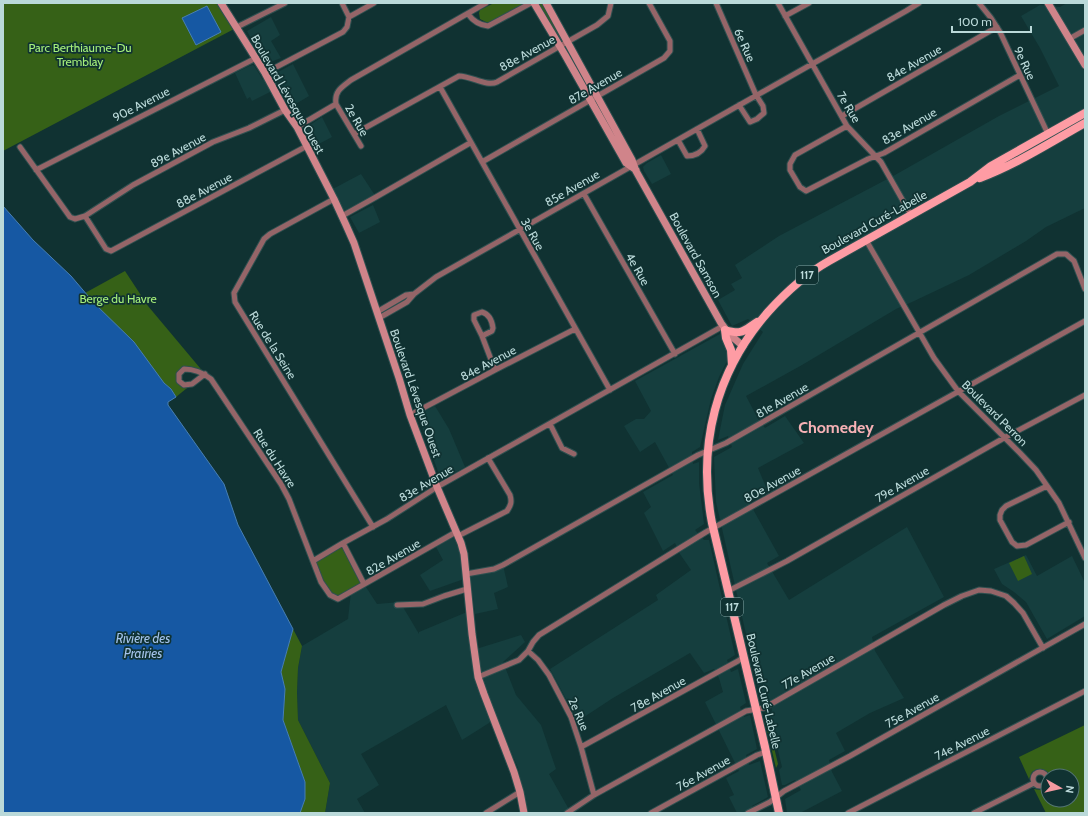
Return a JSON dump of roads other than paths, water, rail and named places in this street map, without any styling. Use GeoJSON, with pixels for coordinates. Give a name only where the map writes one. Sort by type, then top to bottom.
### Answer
{"type":"FeatureCollection","features":[{"type":"Feature","properties":{"kind":"main road","name":"Boulevard Curé-Labelle"},"geometry":{"type":"LineString","coordinates":[[970,182],[991,166],[1085,113]]}},
{"type":"Feature","properties":{"kind":"main road","name":"Boulevard Curé-Labelle"},"geometry":{"type":"LineString","coordinates":[[777,807],[766,752],[709,507],[707,474],[708,451],[711,429],[724,382],[743,346],[763,318],[785,294],[804,277],[825,263],[970,182],[994,172],[1085,124]]}},
{"type":"Feature","properties":{"kind":"main road"},"geometry":{"type":"LineString","coordinates":[[724,328],[735,333],[740,332],[763,318]]}},
{"type":"Feature","properties":{"kind":"main road"},"geometry":{"type":"LineString","coordinates":[[724,328],[731,350],[732,366]]}},
{"type":"Feature","properties":{"kind":"street","name":"Boulevard Lévesque Ouest"},"geometry":{"type":"LineString","coordinates":[[222,3],[265,73],[285,110],[297,127],[334,199],[354,243],[410,415],[464,554],[473,644],[478,677],[514,772],[524,813]]}},
{"type":"Feature","properties":{"kind":"street"},"geometry":{"type":"LineString","coordinates":[[237,27],[278,4],[285,3]]}},
{"type":"Feature","properties":{"kind":"street"},"geometry":{"type":"LineString","coordinates":[[265,73],[343,32],[347,27],[349,17],[342,3]]}},
{"type":"Feature","properties":{"kind":"street"},"geometry":{"type":"LineString","coordinates":[[349,17],[374,3]]}},
{"type":"Feature","properties":{"kind":"street"},"geometry":{"type":"LineString","coordinates":[[297,127],[336,104],[336,93],[351,80],[486,3]]}},
{"type":"Feature","properties":{"kind":"street"},"geometry":{"type":"LineString","coordinates":[[468,14],[479,24],[488,26],[531,3]]}},
{"type":"Feature","properties":{"kind":"street","name":"Boulevard Samson"},"geometry":{"type":"LineString","coordinates":[[534,3],[626,163],[634,167]]}},
{"type":"Feature","properties":{"kind":"street","name":"Boulevard Samson"},"geometry":{"type":"LineString","coordinates":[[546,3],[632,160],[634,167],[724,328],[743,346]]}},
{"type":"Feature","properties":{"kind":"street","name":"88e Avenue"},"geometry":{"type":"LineString","coordinates":[[354,134],[459,76],[494,83],[597,25],[608,16],[611,3]]}},
{"type":"Feature","properties":{"kind":"street","name":"87e Avenue"},"geometry":{"type":"LineString","coordinates":[[482,162],[664,58],[670,50],[670,40],[649,3]]}},
{"type":"Feature","properties":{"kind":"street","name":"6e Rue"},"geometry":{"type":"LineString","coordinates":[[716,3],[756,96]]}},
{"type":"Feature","properties":{"kind":"street","name":"7e Rue"},"geometry":{"type":"LineString","coordinates":[[778,3],[847,126],[882,164],[911,215]]}},
{"type":"Feature","properties":{"kind":"street"},"geometry":{"type":"LineString","coordinates":[[785,16],[809,3]]}},
{"type":"Feature","properties":{"kind":"street","name":"85e Avenue"},"geometry":{"type":"LineString","coordinates":[[378,315],[406,295],[414,294],[436,277],[519,229],[634,167],[696,129],[919,3]]}},
{"type":"Feature","properties":{"kind":"street","name":"9e Rue"},"geometry":{"type":"LineString","coordinates":[[979,3],[997,27],[1048,134]]}},
{"type":"Feature","properties":{"kind":"street"},"geometry":{"type":"LineString","coordinates":[[1048,3],[1085,65]]}},
{"type":"Feature","properties":{"kind":"street","name":"84e Avenue"},"geometry":{"type":"LineString","coordinates":[[842,116],[997,27]]}},
{"type":"Feature","properties":{"kind":"street"},"geometry":{"type":"LineString","coordinates":[[1069,39],[1085,30]]}},
{"type":"Feature","properties":{"kind":"street","name":"90e Avenue"},"geometry":{"type":"LineString","coordinates":[[36,170],[256,58]]}},
{"type":"Feature","properties":{"kind":"street","name":"83e Avenue"},"geometry":{"type":"LineString","coordinates":[[847,126],[795,155],[790,164],[790,170],[800,187],[806,191],[884,153],[1020,75]]}},
{"type":"Feature","properties":{"kind":"street","name":"3e Rue"},"geometry":{"type":"LineString","coordinates":[[440,87],[470,143],[610,390]]}},
{"type":"Feature","properties":{"kind":"street"},"geometry":{"type":"LineString","coordinates":[[739,105],[747,120],[750,122],[757,119],[764,114],[763,106],[756,96]]}},
{"type":"Feature","properties":{"kind":"street","name":"2e Rue"},"geometry":{"type":"LineString","coordinates":[[336,104],[361,146]]}},
{"type":"Feature","properties":{"kind":"street","name":"89e Avenue"},"geometry":{"type":"LineString","coordinates":[[85,216],[133,185],[213,142],[249,128],[285,110]]}},
{"type":"Feature","properties":{"kind":"street"},"geometry":{"type":"LineString","coordinates":[[678,140],[687,156],[692,156],[702,151],[705,146],[696,129]]}},
{"type":"Feature","properties":{"kind":"street"},"geometry":{"type":"LineString","coordinates":[[342,216],[383,194],[470,143]]}},
{"type":"Feature","properties":{"kind":"street","name":"88e Avenue"},"geometry":{"type":"LineString","coordinates":[[85,216],[106,249],[111,251],[307,146]]}},
{"type":"Feature","properties":{"kind":"street"},"geometry":{"type":"LineString","coordinates":[[20,147],[70,217],[75,219],[85,216]]}},
{"type":"Feature","properties":{"kind":"street","name":"4e Rue"},"geometry":{"type":"LineString","coordinates":[[584,194],[675,354]]}},
{"type":"Feature","properties":{"kind":"street","name":"Rue de la Seine"},"geometry":{"type":"LineString","coordinates":[[334,199],[270,234],[264,239],[234,293],[234,298],[235,302],[373,527]]}},
{"type":"Feature","properties":{"kind":"street","name":"Boulevard Perron"},"geometry":{"type":"LineString","coordinates":[[866,240],[934,358],[958,391],[1020,453],[1047,486],[1059,503],[1085,558]]}},
{"type":"Feature","properties":{"kind":"street","name":"81e Avenue"},"geometry":{"type":"LineString","coordinates":[[466,574],[494,569],[504,565],[698,455],[718,448],[1057,254],[1066,254],[1074,261],[1085,289]]}},
{"type":"Feature","properties":{"kind":"street"},"geometry":{"type":"LineString","coordinates":[[482,336],[492,331],[493,328],[489,317],[486,313],[482,312],[474,314],[474,320],[495,370]]}},
{"type":"Feature","properties":{"kind":"street","name":"80e Avenue"},"geometry":{"type":"LineString","coordinates":[[478,677],[519,660],[528,651],[539,635],[714,527],[1085,321]]}},
{"type":"Feature","properties":{"kind":"street","name":"83e Avenue"},"geometry":{"type":"LineString","coordinates":[[313,561],[387,519],[437,487],[488,458],[724,328]]}},
{"type":"Feature","properties":{"kind":"street","name":"84e Avenue"},"geometry":{"type":"LineString","coordinates":[[410,415],[575,329]]}},
{"type":"Feature","properties":{"kind":"street"},"geometry":{"type":"LineString","coordinates":[[184,369],[193,369],[205,374],[192,384],[184,385],[179,381],[179,374],[184,369]]}},
{"type":"Feature","properties":{"kind":"street","name":"Rue du Havre"},"geometry":{"type":"LineString","coordinates":[[205,374],[211,379],[281,484],[289,499],[321,582],[330,595],[338,599]]}},
{"type":"Feature","properties":{"kind":"street","name":"79e Avenue"},"geometry":{"type":"LineString","coordinates":[[728,591],[787,561],[1004,438],[1085,394]]}},
{"type":"Feature","properties":{"kind":"street"},"geometry":{"type":"LineString","coordinates":[[550,424],[562,448],[574,454]]}},
{"type":"Feature","properties":{"kind":"street","name":"82e Avenue"},"geometry":{"type":"LineString","coordinates":[[338,599],[457,534],[507,511],[511,506],[512,501],[510,495],[488,458]]}},
{"type":"Feature","properties":{"kind":"street"},"geometry":{"type":"LineString","coordinates":[[1047,486],[1006,506],[1002,510],[1000,520],[1012,542],[1017,546],[1026,545],[1069,522]]}},
{"type":"Feature","properties":{"kind":"street"},"geometry":{"type":"LineString","coordinates":[[343,543],[364,584]]}},
{"type":"Feature","properties":{"kind":"street"},"geometry":{"type":"LineString","coordinates":[[397,605],[423,604],[467,589]]}},
{"type":"Feature","properties":{"kind":"street","name":"77e Avenue"},"geometry":{"type":"LineString","coordinates":[[567,813],[594,794],[746,711],[764,708],[944,605],[979,590],[991,591],[1006,596],[1014,603],[1028,622],[1042,648]]}},
{"type":"Feature","properties":{"kind":"street","name":"75e Avenue"},"geometry":{"type":"LineString","coordinates":[[748,813],[770,802],[777,807],[784,791],[843,760],[1085,624]]}},
{"type":"Feature","properties":{"kind":"street","name":"2e Rue"},"geometry":{"type":"LineString","coordinates":[[528,651],[538,660],[549,675],[571,718],[582,747],[594,794]]}},
{"type":"Feature","properties":{"kind":"street","name":"78e Avenue"},"geometry":{"type":"LineString","coordinates":[[582,747],[738,662],[744,657]]}},
{"type":"Feature","properties":{"kind":"street","name":"74e Avenue"},"geometry":{"type":"LineString","coordinates":[[848,813],[1085,691]]}},
{"type":"Feature","properties":{"kind":"street","name":"76e Avenue"},"geometry":{"type":"LineString","coordinates":[[651,813],[766,752]]}},
{"type":"Feature","properties":{"kind":"street"},"geometry":{"type":"LineString","coordinates":[[974,813],[1034,783]]}},
{"type":"Feature","properties":{"kind":"street"},"geometry":{"type":"LineString","coordinates":[[486,813],[520,792]]}},
{"type":"Feature","properties":{"kind":"water"},"geometry":{"type":"Polygon","coordinates":[[[207,6],[221,32],[196,45],[182,18],[207,6]]]}},
{"type":"Feature","properties":{"kind":"water","name":"Rivière des Prairies"},"geometry":{"type":"Polygon","coordinates":[[[3,206],[33,240],[71,276],[94,303],[134,342],[164,383],[171,389],[176,397],[168,402],[168,405],[224,484],[238,525],[293,629],[281,672],[285,689],[283,720],[305,782],[305,799],[300,813],[3,813],[3,206]]]}},
{"type":"Feature","properties":{"kind":"district","name":"Chomedey"},"geometry":{"type":"Point","coordinates":[836,427]}},
{"type":"Feature","properties":{"kind":"park label","name":"Parc Berthiaume-Du Tremblay"},"geometry":{"type":"Point","coordinates":[80,54]}},
{"type":"Feature","properties":{"kind":"park label","name":"Berge du Havre"},"geometry":{"type":"Point","coordinates":[118,298]}}]}
